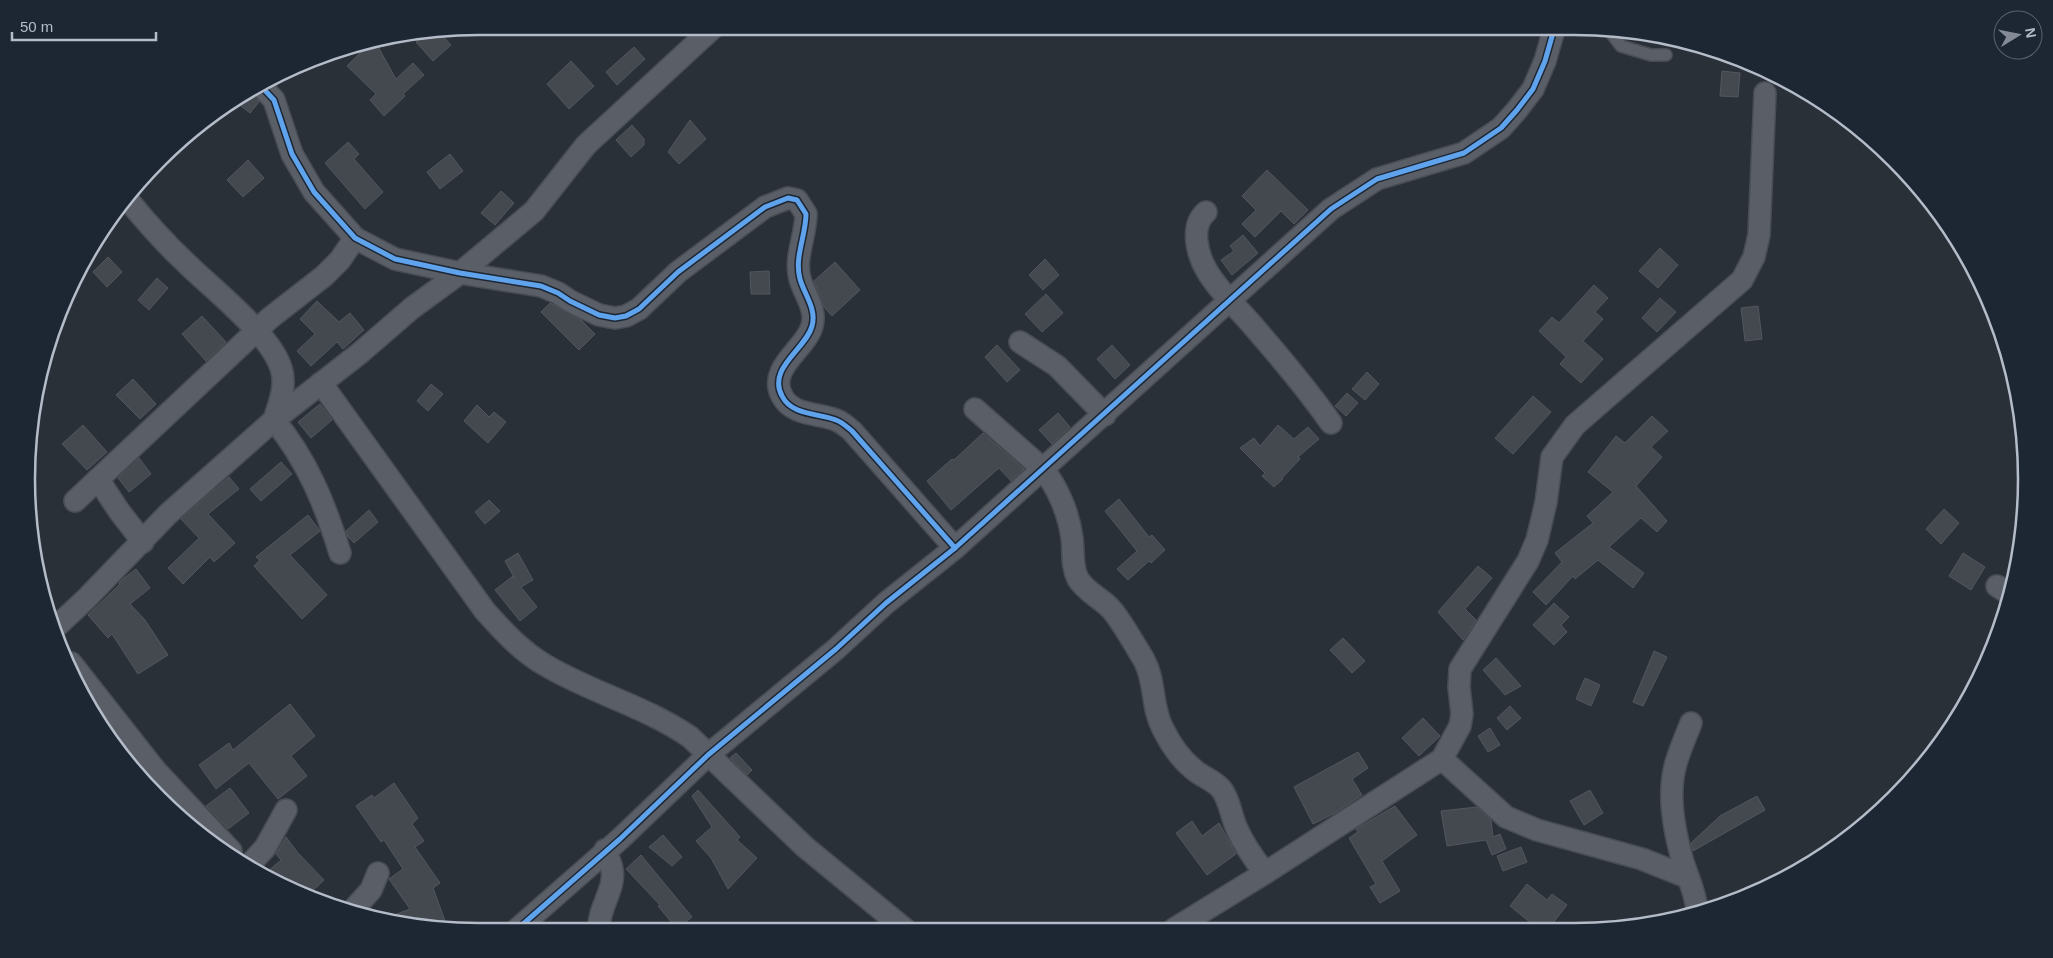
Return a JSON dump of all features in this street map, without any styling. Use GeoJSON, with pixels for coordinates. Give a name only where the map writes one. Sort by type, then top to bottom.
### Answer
{"type":"FeatureCollection","features":[{"type":"Feature","properties":{"kind":"street"},"geometry":{"type":"LineString","coordinates":[[60,624],[143,542],[168,514],[274,420],[412,308],[460,273],[534,211],[586,145],[705,35]]}},
{"type":"Feature","properties":{"kind":"street"},"geometry":{"type":"LineString","coordinates":[[524,923],[605,850],[620,839],[708,756],[836,649],[886,603],[955,548],[1105,415],[1331,209],[1377,179],[1464,153],[1501,128],[1533,89],[1552,35]]}},
{"type":"Feature","properties":{"kind":"street"},"geometry":{"type":"LineString","coordinates":[[265,90],[274,100],[292,154],[314,192],[355,238],[395,259],[460,273],[541,286],[599,315],[615,318],[626,316],[639,309],[678,272],[765,207],[783,200],[797,200],[806,214],[798,266],[800,278],[811,306],[813,325],[782,372],[779,386],[782,397],[798,410],[837,420],[852,431],[955,548]]}},
{"type":"Feature","properties":{"kind":"street"},"geometry":{"type":"LineString","coordinates":[[1184,923],[1442,759],[1458,731],[1462,714],[1458,687],[1460,669],[1528,561],[1537,540],[1546,502],[1552,457],[1575,426],[1742,280],[1754,257],[1760,235],[1765,94]]}},
{"type":"Feature","properties":{"kind":"street"},"geometry":{"type":"LineString","coordinates":[[131,204],[183,260],[272,348],[282,369],[284,385],[274,420]]}},
{"type":"Feature","properties":{"kind":"street"},"geometry":{"type":"LineString","coordinates":[[1206,212],[1199,218],[1196,229],[1201,258],[1211,277],[1284,361],[1331,422]]}},
{"type":"Feature","properties":{"kind":"street"},"geometry":{"type":"LineString","coordinates":[[75,502],[256,331],[289,302],[324,276],[340,260],[355,238]]}},
{"type":"Feature","properties":{"kind":"street"},"geometry":{"type":"LineString","coordinates":[[1020,342],[1057,366],[1105,415]]}},
{"type":"Feature","properties":{"kind":"street"},"geometry":{"type":"LineString","coordinates":[[321,383],[485,611],[512,641],[544,665],[591,689],[669,723],[690,738],[805,847],[897,923]]}},
{"type":"Feature","properties":{"kind":"street"},"geometry":{"type":"LineString","coordinates":[[975,409],[1043,469],[1066,513],[1072,536],[1074,570],[1079,581],[1113,611],[1145,663],[1153,687],[1156,716],[1163,730],[1180,757],[1191,768],[1214,782],[1222,790],[1228,800],[1236,827],[1244,845],[1265,873]]}},
{"type":"Feature","properties":{"kind":"street"},"geometry":{"type":"LineString","coordinates":[[274,420],[288,436],[308,469],[330,519],[340,553]]}},
{"type":"Feature","properties":{"kind":"street"},"geometry":{"type":"LineString","coordinates":[[98,479],[119,511],[143,542]]}},
{"type":"Feature","properties":{"kind":"street"},"geometry":{"type":"LineString","coordinates":[[82,677],[156,771],[220,839]]}},
{"type":"Feature","properties":{"kind":"street"},"geometry":{"type":"LineString","coordinates":[[1692,723],[1676,764],[1672,788],[1674,829],[1687,877],[1696,898],[1697,906]]}},
{"type":"Feature","properties":{"kind":"street"},"geometry":{"type":"LineString","coordinates":[[1442,759],[1506,818],[1536,830],[1642,859],[1687,877]]}},
{"type":"Feature","properties":{"kind":"street"},"geometry":{"type":"LineString","coordinates":[[253,861],[265,848],[286,810]]}},
{"type":"Feature","properties":{"kind":"street"},"geometry":{"type":"LineString","coordinates":[[598,923],[612,879],[612,869],[605,850]]}},
{"type":"Feature","properties":{"kind":"street"},"geometry":{"type":"LineString","coordinates":[[357,906],[371,890],[378,873]]}},
{"type":"Feature","properties":{"kind":"lane"},"geometry":{"type":"LineString","coordinates":[[1614,37],[1621,46],[1651,55],[1666,55]]}},
{"type":"Feature","properties":{"kind":"building"},"geometry":{"type":"Polygon","coordinates":[[[443,37],[451,45],[433,61],[416,42],[419,39],[443,37]]]}},
{"type":"Feature","properties":{"kind":"building"},"geometry":{"type":"Polygon","coordinates":[[[378,47],[396,79],[413,63],[424,75],[403,94],[405,96],[384,116],[370,100],[376,94],[347,66],[363,50],[378,47]]]}},
{"type":"Feature","properties":{"kind":"building"},"geometry":{"type":"Polygon","coordinates":[[[634,47],[645,59],[617,85],[606,72],[634,47]]]}},
{"type":"Feature","properties":{"kind":"building"},"geometry":{"type":"Polygon","coordinates":[[[571,61],[594,86],[569,109],[547,84],[571,61]]]}},
{"type":"Feature","properties":{"kind":"building"},"geometry":{"type":"Polygon","coordinates":[[[1722,71],[1740,73],[1738,97],[1720,96],[1722,71]]]}},
{"type":"Feature","properties":{"kind":"building"},"geometry":{"type":"Polygon","coordinates":[[[254,96],[259,102],[250,113],[240,105],[254,96]]]}},
{"type":"Feature","properties":{"kind":"building"},"geometry":{"type":"Polygon","coordinates":[[[690,120],[706,139],[679,164],[668,152],[690,120]]]}},
{"type":"Feature","properties":{"kind":"building"},"geometry":{"type":"Polygon","coordinates":[[[632,125],[644,139],[644,145],[631,157],[616,140],[632,125]]]}},
{"type":"Feature","properties":{"kind":"building"},"geometry":{"type":"Polygon","coordinates":[[[348,142],[359,154],[354,159],[383,192],[365,209],[325,163],[348,142]]]}},
{"type":"Feature","properties":{"kind":"building"},"geometry":{"type":"Polygon","coordinates":[[[450,154],[463,171],[440,189],[427,172],[450,154]]]}},
{"type":"Feature","properties":{"kind":"building"},"geometry":{"type":"Polygon","coordinates":[[[248,160],[264,178],[243,197],[227,180],[248,160]]]}},
{"type":"Feature","properties":{"kind":"building"},"geometry":{"type":"Polygon","coordinates":[[[1267,170],[1308,210],[1294,224],[1281,211],[1255,237],[1242,224],[1256,210],[1242,196],[1267,170]]]}},
{"type":"Feature","properties":{"kind":"building"},"geometry":{"type":"Polygon","coordinates":[[[501,191],[514,203],[495,225],[481,213],[501,191]]]}},
{"type":"Feature","properties":{"kind":"building"},"geometry":{"type":"Polygon","coordinates":[[[1243,235],[1258,253],[1232,275],[1221,260],[1234,251],[1230,246],[1243,235]]]}},
{"type":"Feature","properties":{"kind":"building"},"geometry":{"type":"Polygon","coordinates":[[[1660,248],[1678,265],[1658,288],[1639,271],[1660,248]]]}},
{"type":"Feature","properties":{"kind":"building"},"geometry":{"type":"Polygon","coordinates":[[[108,257],[122,272],[107,287],[93,272],[108,257]]]}},
{"type":"Feature","properties":{"kind":"building"},"geometry":{"type":"Polygon","coordinates":[[[1045,259],[1059,275],[1043,290],[1029,275],[1045,259]]]}},
{"type":"Feature","properties":{"kind":"building"},"geometry":{"type":"Polygon","coordinates":[[[835,262],[860,290],[832,316],[824,307],[814,281],[835,262]]]}},
{"type":"Feature","properties":{"kind":"building"},"geometry":{"type":"Polygon","coordinates":[[[769,271],[770,294],[751,294],[750,272],[769,271]]]}},
{"type":"Feature","properties":{"kind":"building"},"geometry":{"type":"Polygon","coordinates":[[[157,278],[168,288],[149,310],[138,300],[157,278]]]}},
{"type":"Feature","properties":{"kind":"building"},"geometry":{"type":"Polygon","coordinates":[[[1594,285],[1608,298],[1595,312],[1603,319],[1583,341],[1603,359],[1581,383],[1560,364],[1566,357],[1539,331],[1552,317],[1559,323],[1594,285]]]}},
{"type":"Feature","properties":{"kind":"building"},"geometry":{"type":"Polygon","coordinates":[[[1046,294],[1063,313],[1042,332],[1025,314],[1046,294]]]}},
{"type":"Feature","properties":{"kind":"building"},"geometry":{"type":"Polygon","coordinates":[[[1660,298],[1676,312],[1657,332],[1642,318],[1660,298]]]}},
{"type":"Feature","properties":{"kind":"building"},"geometry":{"type":"Polygon","coordinates":[[[317,301],[339,322],[350,313],[364,330],[343,349],[337,342],[311,366],[297,351],[315,334],[300,319],[317,301]]]}},
{"type":"Feature","properties":{"kind":"building"},"geometry":{"type":"Polygon","coordinates":[[[550,303],[581,320],[595,334],[579,350],[541,312],[550,303]]]}},
{"type":"Feature","properties":{"kind":"building"},"geometry":{"type":"Polygon","coordinates":[[[1758,306],[1762,339],[1745,341],[1741,308],[1758,306]]]}},
{"type":"Feature","properties":{"kind":"building"},"geometry":{"type":"Polygon","coordinates":[[[202,316],[226,342],[206,361],[182,334],[202,316]]]}},
{"type":"Feature","properties":{"kind":"building"},"geometry":{"type":"Polygon","coordinates":[[[997,345],[1020,370],[1007,382],[985,357],[997,345]]]}},
{"type":"Feature","properties":{"kind":"building"},"geometry":{"type":"Polygon","coordinates":[[[1112,345],[1130,365],[1115,379],[1097,359],[1112,345]]]}},
{"type":"Feature","properties":{"kind":"building"},"geometry":{"type":"Polygon","coordinates":[[[1367,372],[1379,384],[1365,400],[1352,389],[1367,372]]]}},
{"type":"Feature","properties":{"kind":"building"},"geometry":{"type":"Polygon","coordinates":[[[133,379],[156,404],[140,419],[116,395],[133,379]]]}},
{"type":"Feature","properties":{"kind":"building"},"geometry":{"type":"Polygon","coordinates":[[[431,384],[443,394],[428,411],[417,401],[431,384]]]}},
{"type":"Feature","properties":{"kind":"building"},"geometry":{"type":"Polygon","coordinates":[[[1347,393],[1358,403],[1346,416],[1335,406],[1347,393]]]}},
{"type":"Feature","properties":{"kind":"building"},"geometry":{"type":"Polygon","coordinates":[[[1533,396],[1551,412],[1513,454],[1495,438],[1533,396]]]}},
{"type":"Feature","properties":{"kind":"building"},"geometry":{"type":"Polygon","coordinates":[[[320,404],[332,420],[311,438],[298,422],[320,404]]]}},
{"type":"Feature","properties":{"kind":"building"},"geometry":{"type":"Polygon","coordinates":[[[477,405],[489,417],[494,412],[506,422],[488,443],[464,421],[477,405]]]}},
{"type":"Feature","properties":{"kind":"building"},"geometry":{"type":"Polygon","coordinates":[[[1058,413],[1070,427],[1052,444],[1039,430],[1058,413]]]}},
{"type":"Feature","properties":{"kind":"building"},"geometry":{"type":"Polygon","coordinates":[[[1652,416],[1668,431],[1651,447],[1662,457],[1636,486],[1667,521],[1657,532],[1641,518],[1609,547],[1644,573],[1633,588],[1598,560],[1575,579],[1573,576],[1546,605],[1533,592],[1562,562],[1555,553],[1593,523],[1587,516],[1613,492],[1588,472],[1616,436],[1625,443],[1652,416]]]}},
{"type":"Feature","properties":{"kind":"building"},"geometry":{"type":"Polygon","coordinates":[[[83,425],[107,452],[87,470],[62,444],[83,425]]]}},
{"type":"Feature","properties":{"kind":"building"},"geometry":{"type":"Polygon","coordinates":[[[1278,425],[1294,439],[1308,427],[1319,439],[1298,457],[1300,459],[1274,487],[1262,476],[1265,473],[1240,448],[1254,438],[1260,446],[1278,425]]]}},
{"type":"Feature","properties":{"kind":"building"},"geometry":{"type":"Polygon","coordinates":[[[983,433],[1024,469],[1011,481],[999,468],[951,510],[927,481],[952,459],[954,460],[983,433]]]}},
{"type":"Feature","properties":{"kind":"building"},"geometry":{"type":"Polygon","coordinates":[[[139,458],[151,474],[129,492],[118,478],[139,458]]]}},
{"type":"Feature","properties":{"kind":"building"},"geometry":{"type":"Polygon","coordinates":[[[281,462],[292,474],[261,501],[250,489],[281,462]]]}},
{"type":"Feature","properties":{"kind":"building"},"geometry":{"type":"Polygon","coordinates":[[[229,477],[239,489],[208,514],[235,543],[214,562],[210,557],[183,584],[168,568],[199,538],[181,519],[229,477]]]}},
{"type":"Feature","properties":{"kind":"building"},"geometry":{"type":"Polygon","coordinates":[[[1119,499],[1149,537],[1152,535],[1165,550],[1151,563],[1149,561],[1128,580],[1117,569],[1137,551],[1105,511],[1119,499]]]}},
{"type":"Feature","properties":{"kind":"building"},"geometry":{"type":"Polygon","coordinates":[[[489,500],[500,511],[485,524],[475,512],[489,500]]]}},
{"type":"Feature","properties":{"kind":"building"},"geometry":{"type":"Polygon","coordinates":[[[1944,509],[1959,523],[1941,544],[1926,529],[1944,509]]]}},
{"type":"Feature","properties":{"kind":"building"},"geometry":{"type":"Polygon","coordinates":[[[369,510],[378,522],[354,543],[348,537],[346,531],[369,510]]]}},
{"type":"Feature","properties":{"kind":"building"},"geometry":{"type":"Polygon","coordinates":[[[308,515],[320,531],[290,555],[327,595],[302,619],[254,566],[260,560],[256,557],[308,515]]]}},
{"type":"Feature","properties":{"kind":"building"},"geometry":{"type":"Polygon","coordinates":[[[518,553],[533,580],[521,587],[537,607],[520,621],[495,590],[513,576],[515,579],[505,561],[518,553]]]}},
{"type":"Feature","properties":{"kind":"building"},"geometry":{"type":"Polygon","coordinates":[[[1963,553],[1985,567],[1971,590],[1949,576],[1963,553]]]}},
{"type":"Feature","properties":{"kind":"building"},"geometry":{"type":"Polygon","coordinates":[[[1478,566],[1492,578],[1465,609],[1476,620],[1463,640],[1438,612],[1478,566]]]}},
{"type":"Feature","properties":{"kind":"building"},"geometry":{"type":"Polygon","coordinates":[[[136,569],[150,588],[130,604],[145,620],[168,655],[138,674],[112,634],[108,638],[88,615],[124,578],[136,569]]]}},
{"type":"Feature","properties":{"kind":"building"},"geometry":{"type":"Polygon","coordinates":[[[1554,603],[1569,617],[1561,625],[1567,632],[1554,645],[1533,625],[1554,603]]]}},
{"type":"Feature","properties":{"kind":"building"},"geometry":{"type":"Polygon","coordinates":[[[1343,638],[1365,661],[1352,673],[1330,650],[1343,638]]]}},
{"type":"Feature","properties":{"kind":"building"},"geometry":{"type":"Polygon","coordinates":[[[1654,651],[1667,657],[1643,706],[1633,702],[1654,651]]]}},
{"type":"Feature","properties":{"kind":"building"},"geometry":{"type":"Polygon","coordinates":[[[1496,658],[1521,686],[1505,695],[1483,670],[1496,658]]]}},
{"type":"Feature","properties":{"kind":"building"},"geometry":{"type":"Polygon","coordinates":[[[1585,678],[1600,685],[1591,706],[1576,699],[1585,678]]]}},
{"type":"Feature","properties":{"kind":"building"},"geometry":{"type":"Polygon","coordinates":[[[290,704],[315,736],[291,756],[307,776],[278,799],[249,763],[216,789],[199,765],[229,743],[233,750],[290,704]]]}},
{"type":"Feature","properties":{"kind":"building"},"geometry":{"type":"Polygon","coordinates":[[[1510,706],[1521,718],[1507,730],[1497,718],[1510,706]]]}},
{"type":"Feature","properties":{"kind":"building"},"geometry":{"type":"Polygon","coordinates":[[[1423,718],[1440,736],[1419,756],[1402,738],[1423,718]]]}},
{"type":"Feature","properties":{"kind":"building"},"geometry":{"type":"Polygon","coordinates":[[[1490,728],[1500,745],[1488,752],[1478,736],[1490,728]]]}},
{"type":"Feature","properties":{"kind":"building"},"geometry":{"type":"Polygon","coordinates":[[[1358,752],[1368,768],[1352,779],[1362,795],[1335,813],[1313,824],[1294,787],[1358,752]]]}},
{"type":"Feature","properties":{"kind":"building"},"geometry":{"type":"Polygon","coordinates":[[[736,753],[752,770],[747,775],[730,758],[736,753]]]}},
{"type":"Feature","properties":{"kind":"building"},"geometry":{"type":"Polygon","coordinates":[[[394,783],[418,818],[412,824],[424,841],[415,847],[440,883],[433,888],[445,922],[395,915],[410,909],[389,879],[403,869],[384,840],[381,842],[356,806],[372,795],[374,798],[394,783]]]}},
{"type":"Feature","properties":{"kind":"building"},"geometry":{"type":"Polygon","coordinates":[[[230,788],[249,813],[228,829],[206,806],[230,788]]]}},
{"type":"Feature","properties":{"kind":"building"},"geometry":{"type":"Polygon","coordinates":[[[698,790],[740,837],[737,840],[757,858],[728,889],[711,858],[696,841],[712,827],[692,796],[698,790]]]}},
{"type":"Feature","properties":{"kind":"building"},"geometry":{"type":"Polygon","coordinates":[[[1590,790],[1603,813],[1584,825],[1570,801],[1590,790]]]}},
{"type":"Feature","properties":{"kind":"building"},"geometry":{"type":"Polygon","coordinates":[[[1757,796],[1765,810],[1693,851],[1691,843],[1720,816],[1757,796]]]}},
{"type":"Feature","properties":{"kind":"building"},"geometry":{"type":"Polygon","coordinates":[[[1395,806],[1417,835],[1382,861],[1400,891],[1380,903],[1370,887],[1376,884],[1349,838],[1358,832],[1356,829],[1395,806]]]}},
{"type":"Feature","properties":{"kind":"building"},"geometry":{"type":"Polygon","coordinates":[[[1477,807],[1491,820],[1493,837],[1500,834],[1506,849],[1492,855],[1486,840],[1447,846],[1441,811],[1477,807]]]}},
{"type":"Feature","properties":{"kind":"building"},"geometry":{"type":"Polygon","coordinates":[[[1192,821],[1202,836],[1219,823],[1236,854],[1207,875],[1176,833],[1192,821]]]}},
{"type":"Feature","properties":{"kind":"building"},"geometry":{"type":"Polygon","coordinates":[[[663,835],[682,857],[672,866],[649,847],[663,835]]]}},
{"type":"Feature","properties":{"kind":"building"},"geometry":{"type":"Polygon","coordinates":[[[286,837],[298,853],[324,880],[313,890],[269,870],[281,860],[276,854],[286,837]]]}},
{"type":"Feature","properties":{"kind":"building"},"geometry":{"type":"Polygon","coordinates":[[[1521,847],[1527,862],[1503,871],[1497,856],[1521,847]]]}},
{"type":"Feature","properties":{"kind":"building"},"geometry":{"type":"Polygon","coordinates":[[[641,855],[692,917],[684,923],[672,923],[658,906],[660,905],[626,869],[641,855]]]}},
{"type":"Feature","properties":{"kind":"building"},"geometry":{"type":"Polygon","coordinates":[[[1527,884],[1547,900],[1552,894],[1567,905],[1553,923],[1531,923],[1510,906],[1527,884]]]}},
{"type":"Feature","properties":{"kind":"cycle path"},"geometry":{"type":"LineString","coordinates":[[524,923],[620,839],[708,755],[836,649],[886,603],[955,548],[1331,209],[1377,179],[1464,153],[1501,128],[1533,89],[1545,61],[1552,35]]}},
{"type":"Feature","properties":{"kind":"cycle path"},"geometry":{"type":"LineString","coordinates":[[265,90],[274,100],[292,154],[314,192],[355,238],[395,259],[460,273],[541,286],[599,315],[615,318],[626,316],[639,309],[678,272],[765,207],[788,198],[797,200],[806,214],[798,263],[800,279],[813,314],[813,320],[803,343],[783,368],[779,386],[782,396],[786,402],[799,411],[836,420],[852,431],[955,548]]}}]}
